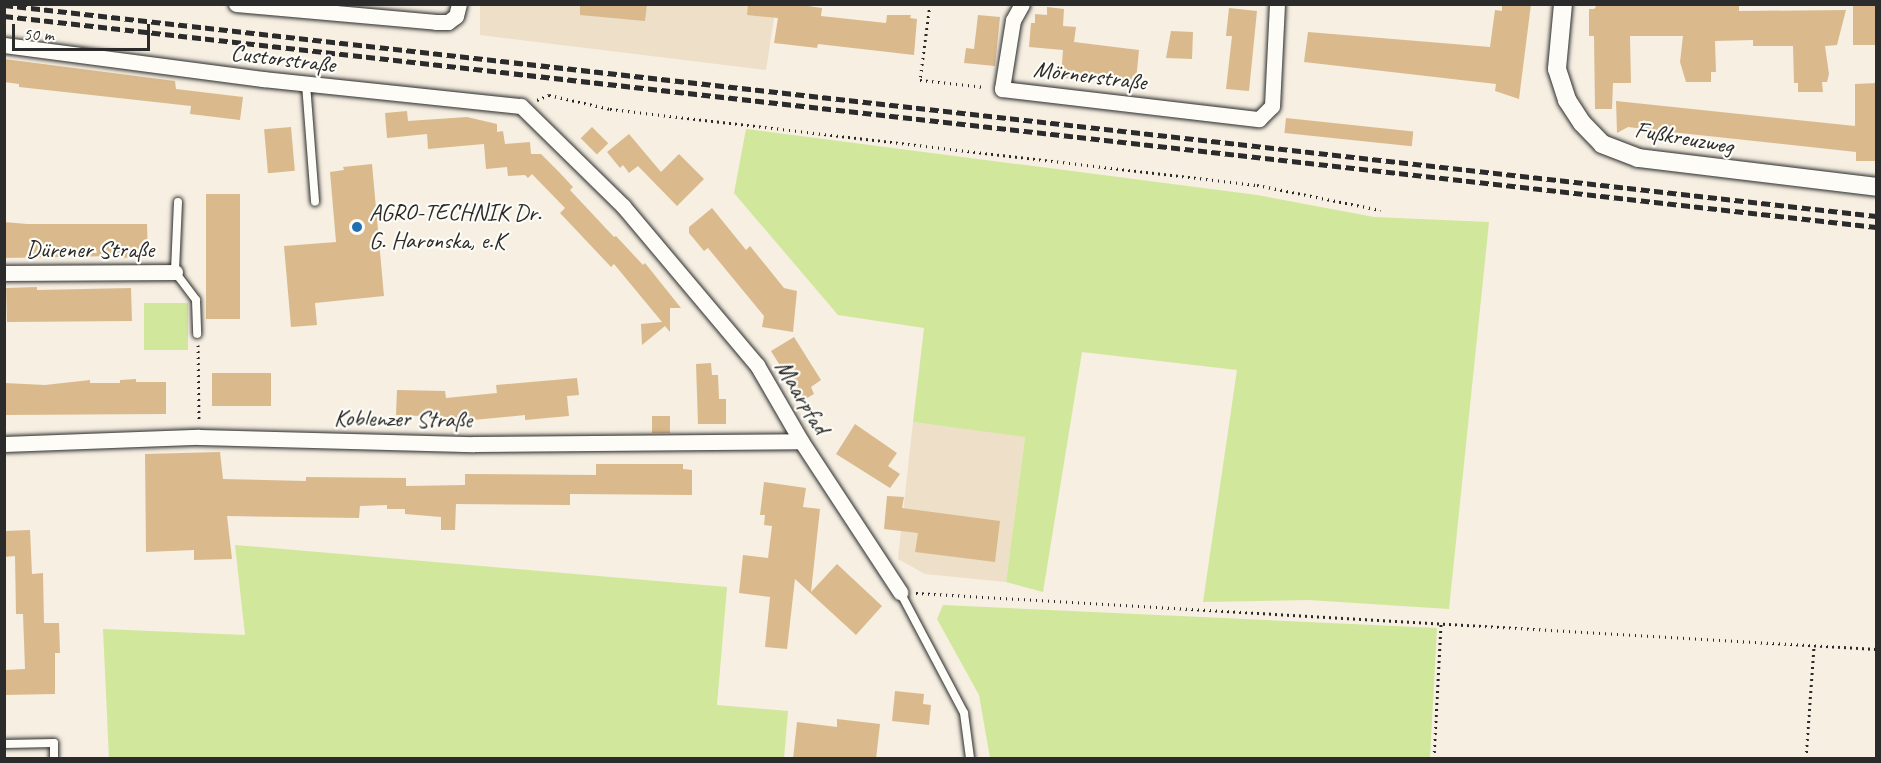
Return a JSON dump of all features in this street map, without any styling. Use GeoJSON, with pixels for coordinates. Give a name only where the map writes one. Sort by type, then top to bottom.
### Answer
{"type":"FeatureCollection","features":[{"type":"Feature","properties":{"kind":"street"},"geometry":{"type":"LineString","coordinates":[[236,4],[436,22],[448,22],[457,10]]}},
{"type":"Feature","properties":{"kind":"street","name":"Mörnerstraße"},"geometry":{"type":"LineString","coordinates":[[1022,4],[1012,21],[1002,89],[1258,119],[1272,106],[1277,4]]}},
{"type":"Feature","properties":{"kind":"street","name":"Fußkreuzweg"},"geometry":{"type":"LineString","coordinates":[[1563,4],[1557,69],[1567,100],[1582,123],[1602,144],[1638,158],[1876,187]]}},
{"type":"Feature","properties":{"kind":"street","name":"Custorstraße"},"geometry":{"type":"LineString","coordinates":[[4,45],[306,84],[521,106]]}},
{"type":"Feature","properties":{"kind":"street","name":"Maarpfad"},"geometry":{"type":"LineString","coordinates":[[521,106],[623,207],[757,365],[801,441],[900,592]]}},
{"type":"Feature","properties":{"kind":"street","name":"Dürener Straße"},"geometry":{"type":"LineString","coordinates":[[4,273],[175,272]]}},
{"type":"Feature","properties":{"kind":"street","name":"Koblenzer Straße"},"geometry":{"type":"LineString","coordinates":[[4,444],[199,437],[474,444],[801,441]]}},
{"type":"Feature","properties":{"kind":"lane"},"geometry":{"type":"LineString","coordinates":[[306,84],[315,202]]}},
{"type":"Feature","properties":{"kind":"lane","name":"Dürener Straße"},"geometry":{"type":"LineString","coordinates":[[178,202],[175,272],[196,300],[197,334]]}},
{"type":"Feature","properties":{"kind":"lane","name":"Maarpfad"},"geometry":{"type":"LineString","coordinates":[[900,592],[964,713],[970,759]]}},
{"type":"Feature","properties":{"kind":"lane"},"geometry":{"type":"LineString","coordinates":[[4,744],[54,743],[54,759]]}},
{"type":"Feature","properties":{"kind":"path"},"geometry":{"type":"LineString","coordinates":[[930,4],[920,80],[1002,89]]}},
{"type":"Feature","properties":{"kind":"path"},"geometry":{"type":"LineString","coordinates":[[521,106],[549,95],[610,109],[1257,185],[1381,210]]}},
{"type":"Feature","properties":{"kind":"path"},"geometry":{"type":"LineString","coordinates":[[197,334],[199,437]]}},
{"type":"Feature","properties":{"kind":"path"},"geometry":{"type":"LineString","coordinates":[[900,592],[1876,649]]}},
{"type":"Feature","properties":{"kind":"path"},"geometry":{"type":"LineString","coordinates":[[1434,759],[1440,624]]}},
{"type":"Feature","properties":{"kind":"path"},"geometry":{"type":"LineString","coordinates":[[1806,759],[1814,645]]}},
{"type":"Feature","properties":{"kind":"shaded area"},"geometry":{"type":"Polygon","coordinates":[[[480,5],[776,5],[766,70],[480,35],[480,5]]]}},
{"type":"Feature","properties":{"kind":"shaded area"},"geometry":{"type":"Polygon","coordinates":[[[913,422],[1025,436],[1006,582],[925,574],[898,559],[913,422]]]}},
{"type":"Feature","properties":{"kind":"green space"},"geometry":{"type":"Polygon","coordinates":[[[746,129],[1257,195],[1374,217],[1489,222],[1449,609],[1308,600],[1203,602],[1237,370],[1082,352],[1043,592],[1006,582],[1025,437],[913,422],[924,328],[838,315],[734,193],[746,129]]]}},
{"type":"Feature","properties":{"kind":"green space"},"geometry":{"type":"Polygon","coordinates":[[[144,303],[188,303],[188,350],[144,350],[144,303]]]}},
{"type":"Feature","properties":{"kind":"green space"},"geometry":{"type":"Polygon","coordinates":[[[235,545],[727,587],[717,705],[788,711],[784,758],[109,758],[103,629],[245,635],[235,545]]]}},
{"type":"Feature","properties":{"kind":"green space"},"geometry":{"type":"Polygon","coordinates":[[[943,605],[1437,628],[1430,758],[990,758],[979,695],[937,619],[943,605]]]}},
{"type":"Feature","properties":{"kind":"building"},"geometry":{"type":"Polygon","coordinates":[[[580,4],[647,4],[645,21],[580,15],[580,4]]]}},
{"type":"Feature","properties":{"kind":"building"},"geometry":{"type":"Polygon","coordinates":[[[748,4],[793,4],[822,8],[821,16],[886,23],[887,15],[911,15],[910,18],[917,19],[914,55],[818,44],[817,48],[774,43],[778,18],[747,15],[748,4]]]}},
{"type":"Feature","properties":{"kind":"building"},"geometry":{"type":"Polygon","coordinates":[[[1502,4],[1531,4],[1519,99],[1495,91],[1496,84],[1304,62],[1308,32],[1490,47],[1495,10],[1502,11],[1502,4]]]}},
{"type":"Feature","properties":{"kind":"building"},"geometry":{"type":"Polygon","coordinates":[[[1598,4],[1739,4],[1739,11],[1846,10],[1837,45],[1825,46],[1829,74],[1827,82],[1822,82],[1823,92],[1798,92],[1798,83],[1794,83],[1793,46],[1753,46],[1753,40],[1715,41],[1716,72],[1711,72],[1711,82],[1686,82],[1680,62],[1683,36],[1630,36],[1631,83],[1613,83],[1612,109],[1595,109],[1594,36],[1589,36],[1589,9],[1594,9],[1598,4]]]}},
{"type":"Feature","properties":{"kind":"building"},"geometry":{"type":"Polygon","coordinates":[[[1853,4],[1876,4],[1876,45],[1853,45],[1853,4]]]}},
{"type":"Feature","properties":{"kind":"building"},"geometry":{"type":"Polygon","coordinates":[[[1047,7],[1064,9],[1063,26],[1076,27],[1074,42],[1139,50],[1136,81],[1080,77],[1080,81],[1061,77],[1063,50],[1029,47],[1031,23],[1035,23],[1035,14],[1047,15],[1047,7]]]}},
{"type":"Feature","properties":{"kind":"building"},"geometry":{"type":"Polygon","coordinates":[[[1229,8],[1257,11],[1249,91],[1226,89],[1232,36],[1226,36],[1229,8]]]}},
{"type":"Feature","properties":{"kind":"building"},"geometry":{"type":"Polygon","coordinates":[[[978,15],[1000,17],[995,66],[964,63],[966,48],[974,49],[978,15]]]}},
{"type":"Feature","properties":{"kind":"building"},"geometry":{"type":"Polygon","coordinates":[[[1171,31],[1193,32],[1192,59],[1166,58],[1171,31]]]}},
{"type":"Feature","properties":{"kind":"building"},"geometry":{"type":"Polygon","coordinates":[[[4,59],[175,81],[176,89],[243,97],[240,120],[190,114],[191,106],[19,87],[19,84],[4,82],[4,59]]]}},
{"type":"Feature","properties":{"kind":"building"},"geometry":{"type":"Polygon","coordinates":[[[1876,83],[1876,161],[1856,161],[1856,152],[1628,127],[1617,133],[1616,101],[1855,126],[1855,84],[1876,83]]]}},
{"type":"Feature","properties":{"kind":"building"},"geometry":{"type":"Polygon","coordinates":[[[407,111],[408,121],[467,117],[497,124],[497,132],[503,131],[505,144],[530,142],[531,154],[541,154],[559,172],[573,187],[570,190],[614,237],[616,236],[643,265],[645,263],[681,308],[670,308],[670,332],[665,326],[642,345],[641,324],[662,322],[614,264],[611,267],[560,213],[565,208],[532,174],[528,178],[525,175],[508,176],[507,167],[486,169],[484,144],[428,149],[427,134],[387,138],[385,113],[407,111]]]}},
{"type":"Feature","properties":{"kind":"building"},"geometry":{"type":"Polygon","coordinates":[[[1286,118],[1413,131],[1412,146],[1284,133],[1286,118]]]}},
{"type":"Feature","properties":{"kind":"building"},"geometry":{"type":"Polygon","coordinates":[[[291,127],[295,171],[268,173],[264,129],[291,127]]]}},
{"type":"Feature","properties":{"kind":"building"},"geometry":{"type":"Polygon","coordinates":[[[592,127],[608,143],[597,155],[581,138],[592,127]]]}},
{"type":"Feature","properties":{"kind":"building"},"geometry":{"type":"Polygon","coordinates":[[[629,134],[661,172],[679,154],[704,179],[677,206],[638,166],[629,173],[623,165],[620,168],[607,152],[629,134]]]}},
{"type":"Feature","properties":{"kind":"building"},"geometry":{"type":"Polygon","coordinates":[[[372,164],[384,296],[315,303],[317,325],[291,327],[284,246],[336,242],[330,172],[344,170],[343,167],[372,164]]]}},
{"type":"Feature","properties":{"kind":"building"},"geometry":{"type":"Polygon","coordinates":[[[206,194],[240,194],[240,319],[206,319],[206,194]]]}},
{"type":"Feature","properties":{"kind":"building"},"geometry":{"type":"Polygon","coordinates":[[[712,208],[746,250],[750,246],[784,288],[797,291],[793,332],[762,327],[764,316],[708,248],[704,251],[689,233],[689,227],[712,208]]]}},
{"type":"Feature","properties":{"kind":"building"},"geometry":{"type":"Polygon","coordinates":[[[4,222],[147,224],[148,257],[4,258],[4,222]]]}},
{"type":"Feature","properties":{"kind":"building"},"geometry":{"type":"Polygon","coordinates":[[[37,287],[37,290],[131,288],[132,321],[7,322],[6,288],[37,287]]]}},
{"type":"Feature","properties":{"kind":"building"},"geometry":{"type":"Polygon","coordinates":[[[794,337],[821,380],[811,387],[814,394],[802,401],[771,351],[794,337]]]}},
{"type":"Feature","properties":{"kind":"building"},"geometry":{"type":"Polygon","coordinates":[[[711,363],[712,375],[718,375],[719,399],[726,399],[726,424],[698,424],[696,364],[711,363]]]}},
{"type":"Feature","properties":{"kind":"building"},"geometry":{"type":"Polygon","coordinates":[[[212,373],[271,373],[271,406],[212,406],[212,373]]]}},
{"type":"Feature","properties":{"kind":"building"},"geometry":{"type":"Polygon","coordinates":[[[577,378],[579,395],[567,396],[569,416],[525,420],[525,415],[473,420],[472,418],[396,415],[397,390],[445,391],[446,398],[497,393],[496,385],[577,378]]]}},
{"type":"Feature","properties":{"kind":"building"},"geometry":{"type":"Polygon","coordinates":[[[136,379],[136,382],[166,382],[166,414],[4,415],[4,383],[45,385],[90,380],[90,383],[120,383],[120,380],[136,379]]]}},
{"type":"Feature","properties":{"kind":"building"},"geometry":{"type":"Polygon","coordinates":[[[652,416],[670,416],[670,433],[652,433],[652,416]]]}},
{"type":"Feature","properties":{"kind":"building"},"geometry":{"type":"Polygon","coordinates":[[[855,424],[897,453],[888,466],[900,474],[890,488],[836,454],[855,424]]]}},
{"type":"Feature","properties":{"kind":"building"},"geometry":{"type":"Polygon","coordinates":[[[220,452],[223,479],[306,481],[306,477],[406,478],[406,486],[465,485],[465,474],[596,475],[596,464],[683,464],[683,469],[692,470],[692,495],[570,494],[570,505],[456,504],[455,530],[441,530],[441,517],[405,514],[405,509],[387,509],[387,505],[360,506],[359,518],[227,516],[232,559],[194,560],[194,550],[146,552],[145,454],[220,452]]]}},
{"type":"Feature","properties":{"kind":"building"},"geometry":{"type":"Polygon","coordinates":[[[764,482],[806,488],[803,507],[820,509],[811,592],[837,564],[882,606],[856,635],[795,579],[787,649],[765,647],[770,597],[739,593],[743,555],[768,558],[772,526],[764,525],[765,515],[760,515],[764,482]]]}},
{"type":"Feature","properties":{"kind":"building"},"geometry":{"type":"Polygon","coordinates":[[[887,496],[904,497],[902,508],[1000,521],[995,562],[915,552],[918,533],[884,529],[887,496]]]}},
{"type":"Feature","properties":{"kind":"building"},"geometry":{"type":"Polygon","coordinates":[[[30,530],[32,574],[43,573],[44,623],[59,623],[60,653],[55,653],[55,694],[4,695],[4,670],[25,669],[23,614],[16,614],[15,556],[4,557],[4,531],[30,530]]]}},
{"type":"Feature","properties":{"kind":"building"},"geometry":{"type":"Polygon","coordinates":[[[895,691],[924,694],[923,704],[931,705],[929,725],[892,721],[895,691]]]}},
{"type":"Feature","properties":{"kind":"building"},"geometry":{"type":"Polygon","coordinates":[[[837,719],[880,724],[876,759],[793,759],[797,722],[837,727],[837,719]]]}},
{"type":"Feature","properties":{"kind":"railway"},"geometry":{"type":"LineString","coordinates":[[4,5],[1876,216]]}},
{"type":"Feature","properties":{"kind":"railway"},"geometry":{"type":"LineString","coordinates":[[4,16],[1876,227]]}},
{"type":"Feature","properties":{"kind":"place","name":"AGRO-TECHNIK Dr. G. Haronska, e.K"},"geometry":{"type":"Point","coordinates":[357,227]}}]}
